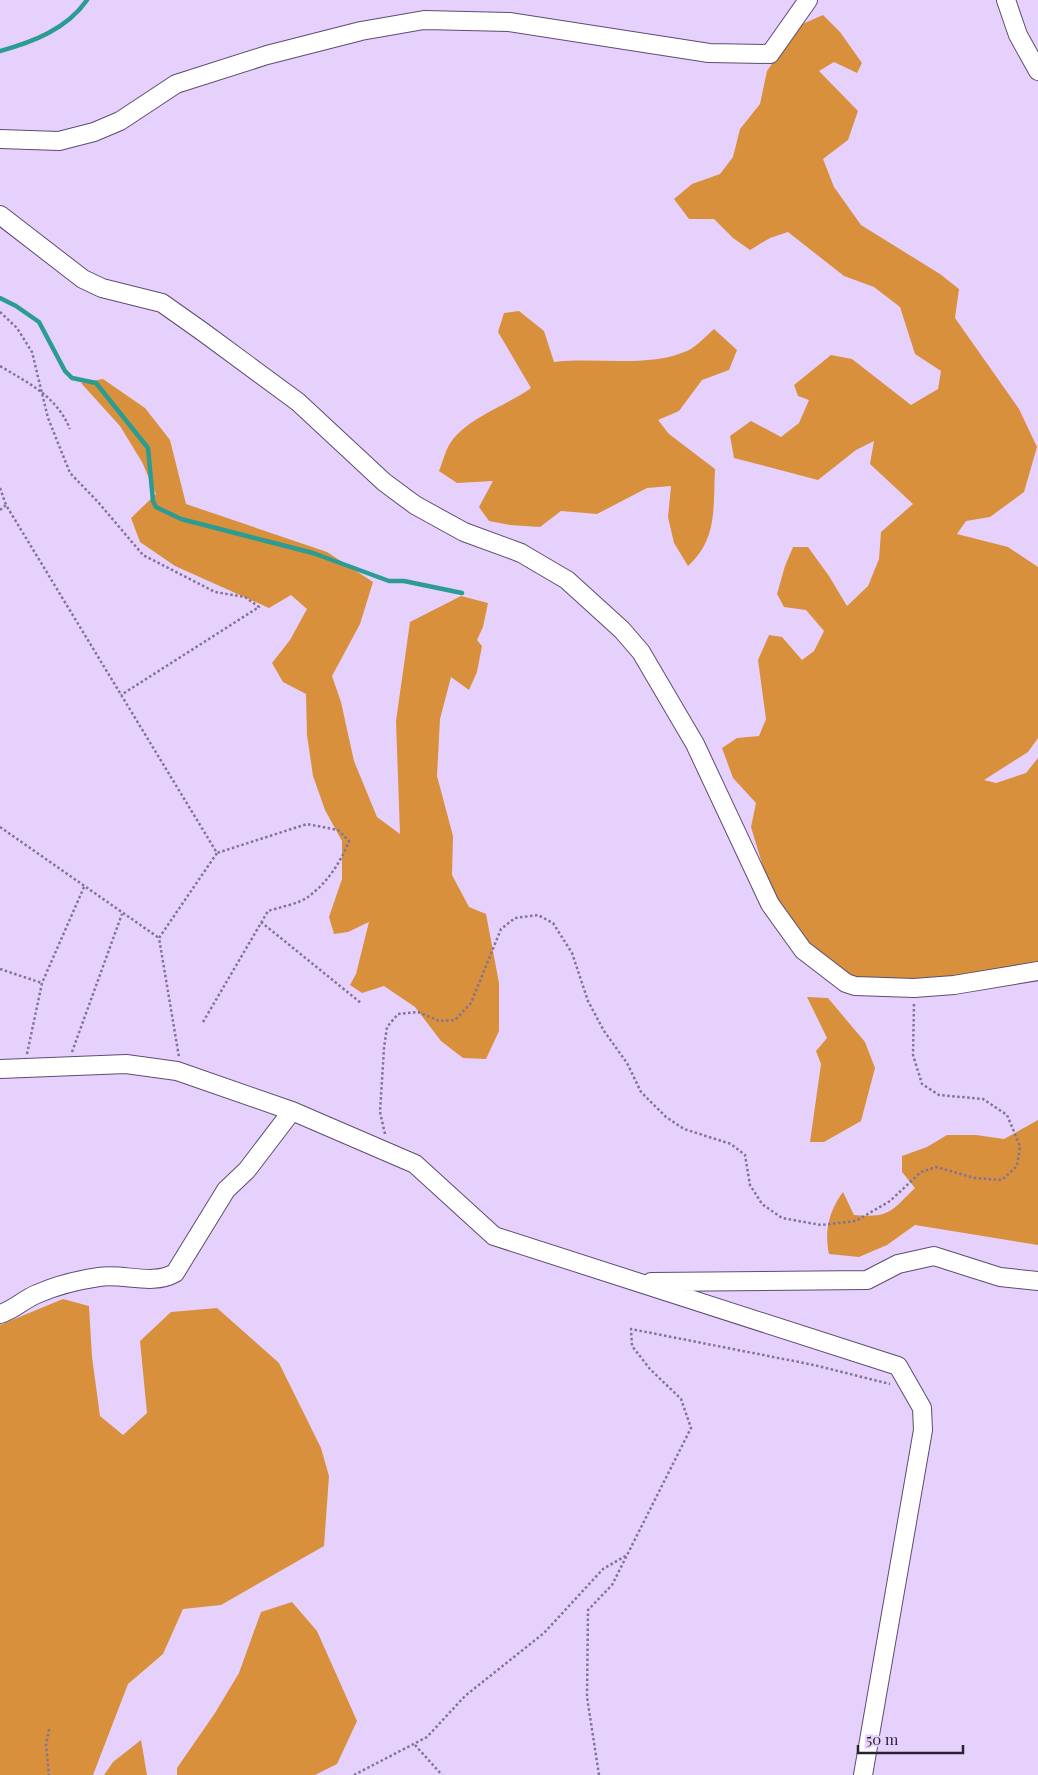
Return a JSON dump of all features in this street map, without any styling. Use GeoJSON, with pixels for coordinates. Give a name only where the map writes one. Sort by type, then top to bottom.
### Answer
{"type":"FeatureCollection","features":[{"type":"Feature","properties":{"kind":"street"},"geometry":{"type":"LineString","coordinates":[[0,139],[58,141],[94,132],[120,121],[176,84],[267,56],[361,31],[424,20],[509,22],[576,31],[709,54],[770,54],[808,0]]}},
{"type":"Feature","properties":{"kind":"street"},"geometry":{"type":"LineString","coordinates":[[1006,0],[1018,35],[1038,71]]}},
{"type":"Feature","properties":{"kind":"street"},"geometry":{"type":"LineString","coordinates":[[0,215],[83,279],[102,288],[162,303],[298,402],[384,482],[415,505],[464,532],[521,553],[567,580],[622,630],[641,652],[695,744],[770,904],[803,950],[846,983],[855,986],[914,988],[954,985],[1038,971]]}},
{"type":"Feature","properties":{"kind":"street"},"geometry":{"type":"LineString","coordinates":[[0,1069],[126,1064],[182,1073],[292,1111],[415,1164],[494,1236],[898,1366],[922,1408],[923,1430],[863,1775]]}},
{"type":"Feature","properties":{"kind":"street"},"geometry":{"type":"LineString","coordinates":[[0,1314],[8,1312],[35,1294],[68,1282],[103,1276],[155,1279],[175,1273],[226,1190],[247,1170],[292,1111]]}},
{"type":"Feature","properties":{"kind":"street"},"geometry":{"type":"LineString","coordinates":[[635,1282],[867,1280],[898,1264],[934,1256],[1000,1277],[1038,1281]]}},
{"type":"Feature","properties":{"kind":"path"},"geometry":{"type":"LineString","coordinates":[[0,312],[17,328],[32,352],[48,418],[70,473],[98,502],[143,555],[215,592],[245,597],[259,607],[121,695]]}},
{"type":"Feature","properties":{"kind":"path"},"geometry":{"type":"LineString","coordinates":[[0,366],[40,390],[62,412],[70,429]]}},
{"type":"Feature","properties":{"kind":"path"},"geometry":{"type":"LineString","coordinates":[[0,488],[6,506],[217,853]]}},
{"type":"Feature","properties":{"kind":"path"},"geometry":{"type":"LineString","coordinates":[[0,510],[6,506]]}},
{"type":"Feature","properties":{"kind":"path"},"geometry":{"type":"LineString","coordinates":[[182,1073],[159,938],[217,853],[307,824],[338,830],[349,841],[344,855],[330,875],[307,898],[268,911],[203,1022]]}},
{"type":"Feature","properties":{"kind":"path"},"geometry":{"type":"LineString","coordinates":[[0,827],[122,914],[159,938]]}},
{"type":"Feature","properties":{"kind":"path"},"geometry":{"type":"LineString","coordinates":[[24,1068],[42,983],[84,887]]}},
{"type":"Feature","properties":{"kind":"path"},"geometry":{"type":"LineString","coordinates":[[69,1066],[73,1047],[122,914]]}},
{"type":"Feature","properties":{"kind":"path"},"geometry":{"type":"LineString","coordinates":[[388,1151],[380,1112],[387,1027],[398,1014],[418,1012],[439,1021],[455,1020],[471,1004],[501,929],[515,918],[538,915],[553,923],[572,953],[588,1000],[604,1031],[627,1063],[641,1092],[666,1117],[684,1128],[731,1144],[745,1156],[750,1185],[762,1204],[782,1218],[821,1225],[856,1221],[890,1201],[921,1172],[936,1167],[975,1178],[1002,1180],[1017,1166],[1020,1146],[1007,1114],[984,1099],[939,1095],[922,1084],[913,1055],[914,988]]}},
{"type":"Feature","properties":{"kind":"path"},"geometry":{"type":"LineString","coordinates":[[261,922],[361,1003]]}},
{"type":"Feature","properties":{"kind":"path"},"geometry":{"type":"LineString","coordinates":[[0,969],[42,983]]}},
{"type":"Feature","properties":{"kind":"path"},"geometry":{"type":"LineString","coordinates":[[599,1775],[587,1697],[588,1610],[612,1586],[691,1428],[680,1398],[650,1370],[632,1346],[631,1329],[814,1365],[911,1389]]}},
{"type":"Feature","properties":{"kind":"path"},"geometry":{"type":"LineString","coordinates":[[354,1775],[415,1745],[427,1737],[465,1696],[544,1633],[603,1569],[628,1554]]}},
{"type":"Feature","properties":{"kind":"path"},"geometry":{"type":"LineString","coordinates":[[49,1729],[46,1745],[49,1775]]}},
{"type":"Feature","properties":{"kind":"path"},"geometry":{"type":"LineString","coordinates":[[415,1745],[442,1775]]}},
{"type":"Feature","properties":{"kind":"shaded area"},"geometry":{"type":"Polygon","coordinates":[[[823,15],[840,32],[862,63],[857,73],[834,62],[819,71],[858,111],[848,140],[823,159],[834,187],[861,225],[940,274],[959,289],[955,318],[1019,409],[1037,447],[1024,492],[990,517],[966,521],[957,534],[1008,547],[1038,567],[1038,738],[1028,752],[984,780],[996,783],[1026,773],[1038,758],[1038,965],[917,981],[850,978],[809,948],[773,900],[751,827],[756,803],[733,778],[722,748],[737,738],[759,736],[766,719],[758,660],[769,635],[782,637],[802,660],[814,651],[824,631],[806,610],[784,607],[777,594],[793,547],[808,547],[829,576],[847,606],[868,586],[879,559],[881,532],[913,504],[870,464],[874,441],[856,450],[818,480],[734,458],[730,436],[751,421],[781,437],[799,423],[809,400],[798,396],[794,385],[831,355],[852,359],[911,405],[938,389],[941,371],[915,354],[900,307],[874,287],[844,276],[788,232],[770,238],[750,250],[733,238],[714,219],[689,219],[674,199],[692,184],[720,174],[733,157],[740,129],[760,104],[767,71],[798,26],[823,15]]]}},
{"type":"Feature","properties":{"kind":"shaded area"},"geometry":{"type":"Polygon","coordinates":[[[519,311],[544,331],[554,362],[639,361],[672,356],[691,349],[714,329],[737,350],[729,370],[702,380],[679,411],[658,420],[669,434],[715,469],[712,522],[709,533],[705,545],[698,556],[688,566],[674,543],[668,517],[671,486],[647,488],[597,514],[561,511],[540,527],[510,525],[489,521],[479,507],[493,481],[457,483],[439,471],[449,445],[459,433],[478,419],[531,388],[498,332],[504,313],[519,311]]]}},
{"type":"Feature","properties":{"kind":"shaded area"},"geometry":{"type":"Polygon","coordinates":[[[103,379],[145,408],[170,440],[186,504],[327,552],[373,582],[360,624],[332,676],[341,702],[354,761],[377,817],[400,834],[396,721],[410,622],[461,596],[488,603],[483,627],[477,640],[482,646],[477,672],[469,690],[451,677],[440,719],[437,776],[453,836],[452,875],[469,907],[486,914],[499,983],[499,1031],[486,1059],[463,1058],[441,1041],[415,1007],[384,986],[362,993],[350,985],[356,974],[369,922],[348,932],[334,934],[329,917],[342,879],[342,841],[325,810],[313,776],[307,735],[306,694],[283,682],[272,663],[290,640],[307,609],[291,595],[269,608],[175,566],[140,542],[131,518],[156,494],[142,462],[120,426],[81,383],[103,379]]]}},
{"type":"Feature","properties":{"kind":"shaded area"},"geometry":{"type":"Polygon","coordinates":[[[807,997],[828,998],[865,1042],[875,1068],[861,1121],[824,1142],[810,1142],[821,1064],[816,1051],[827,1038],[807,997]]]}},
{"type":"Feature","properties":{"kind":"shaded area"},"geometry":{"type":"Polygon","coordinates":[[[1038,1120],[1038,1245],[915,1225],[887,1245],[859,1257],[829,1254],[827,1237],[829,1222],[834,1206],[843,1192],[854,1215],[866,1216],[889,1212],[915,1188],[902,1172],[902,1156],[927,1147],[947,1135],[976,1135],[1004,1139],[1038,1120]]]}},
{"type":"Feature","properties":{"kind":"shaded area"},"geometry":{"type":"Polygon","coordinates":[[[63,1299],[89,1306],[92,1357],[100,1416],[123,1435],[147,1413],[140,1341],[171,1312],[217,1308],[279,1363],[321,1448],[329,1476],[324,1546],[221,1605],[183,1609],[163,1654],[128,1684],[93,1775],[0,1775],[0,1325],[63,1299]]]}},
{"type":"Feature","properties":{"kind":"shaded area"},"geometry":{"type":"Polygon","coordinates":[[[292,1602],[317,1631],[357,1721],[337,1764],[315,1775],[177,1775],[177,1768],[215,1713],[239,1673],[261,1612],[292,1602]]]}},
{"type":"Feature","properties":{"kind":"shaded area"},"geometry":{"type":"Polygon","coordinates":[[[141,1740],[147,1775],[104,1775],[113,1762],[141,1740]]]}},
{"type":"Feature","properties":{"kind":"waterway"},"geometry":{"type":"LineString","coordinates":[[0,51],[37,39],[59,27],[70,19],[87,0]]}},
{"type":"Feature","properties":{"kind":"waterway"},"geometry":{"type":"LineString","coordinates":[[0,298],[16,306],[39,322],[65,371],[72,378],[96,383],[148,448],[153,501],[156,507],[181,519],[313,553],[389,581],[404,581],[462,593]]}}]}
